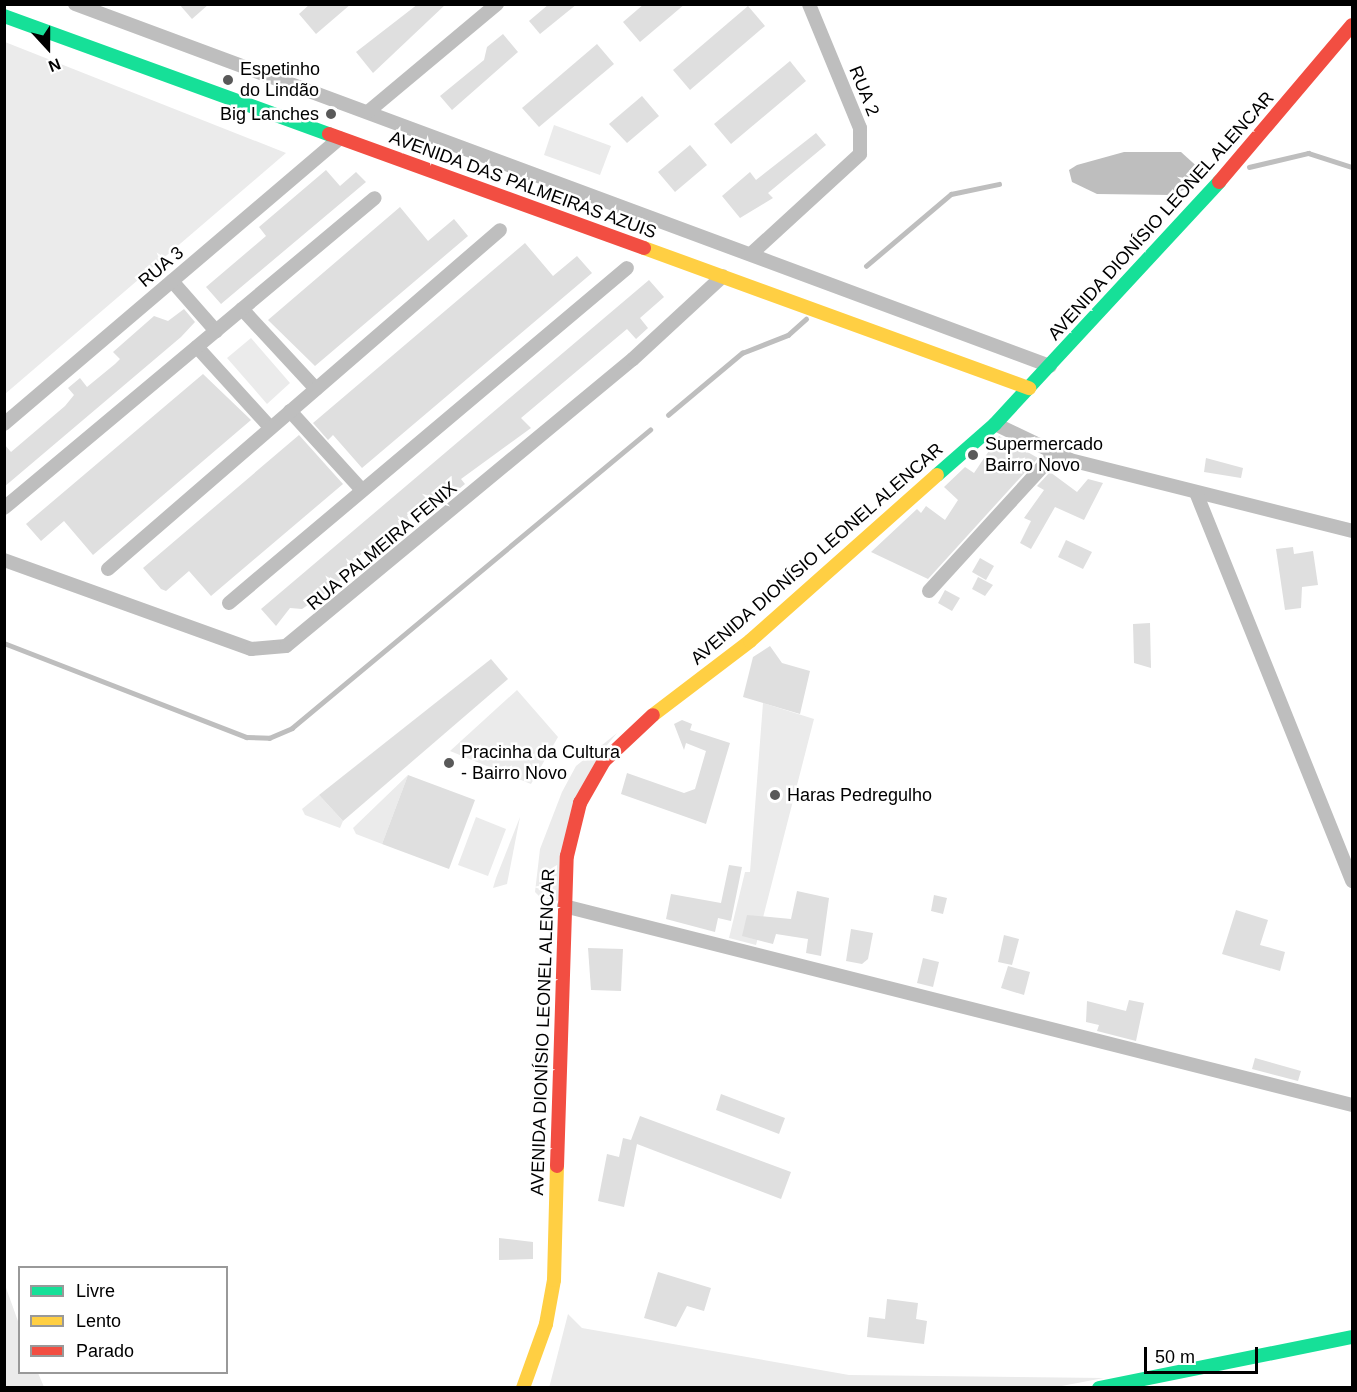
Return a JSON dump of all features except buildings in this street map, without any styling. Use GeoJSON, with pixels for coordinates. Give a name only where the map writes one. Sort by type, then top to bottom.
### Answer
{"type":"FeatureCollection","features":[{"type":"Feature","properties":{"kind":"main road","name":"AVENIDA DAS PALMEIRAS AZUIS"},"geometry":{"type":"LineString","coordinates":[[4,16],[1029,388]]}},
{"type":"Feature","properties":{"kind":"main road","name":"AVENIDA DIONÍSIO LEONEL ALENCAR"},"geometry":{"type":"LineString","coordinates":[[523,1388],[546,1324],[554,1280],[567,856],[580,803],[604,760],[638,726],[750,641],[995,424],[1263,134],[1353,25]]}},
{"type":"Feature","properties":{"kind":"main road"},"geometry":{"type":"LineString","coordinates":[[1099,1388],[1353,1337]]}},
{"type":"Feature","properties":{"kind":"street","name":"AVENIDA DAS PALMEIRAS AZUIS"},"geometry":{"type":"LineString","coordinates":[[75,4],[369,111],[1050,366]]}},
{"type":"Feature","properties":{"kind":"street"},"geometry":{"type":"LineString","coordinates":[[369,111],[497,4]]}},
{"type":"Feature","properties":{"kind":"street","name":"RUA 2"},"geometry":{"type":"LineString","coordinates":[[751,254],[860,154],[860,128],[809,4]]}},
{"type":"Feature","properties":{"kind":"street","name":"RUA 3"},"geometry":{"type":"LineString","coordinates":[[4,424],[340,138]]}},
{"type":"Feature","properties":{"kind":"street"},"geometry":{"type":"LineString","coordinates":[[4,508],[375,198]]}},
{"type":"Feature","properties":{"kind":"street"},"geometry":{"type":"LineString","coordinates":[[108,569],[269,426],[316,389],[500,230]]}},
{"type":"Feature","properties":{"kind":"street"},"geometry":{"type":"LineString","coordinates":[[229,603],[627,268]]}},
{"type":"Feature","properties":{"kind":"street","name":"RUA PALMEIRA FENIX"},"geometry":{"type":"LineString","coordinates":[[4,560],[251,649],[286,646],[633,359],[723,276]]}},
{"type":"Feature","properties":{"kind":"street"},"geometry":{"type":"LineString","coordinates":[[172,281],[216,331]]}},
{"type":"Feature","properties":{"kind":"street"},"geometry":{"type":"LineString","coordinates":[[242,309],[316,389]]}},
{"type":"Feature","properties":{"kind":"street"},"geometry":{"type":"LineString","coordinates":[[197,347],[269,426]]}},
{"type":"Feature","properties":{"kind":"street"},"geometry":{"type":"LineString","coordinates":[[290,411],[362,490]]}},
{"type":"Feature","properties":{"kind":"street"},"geometry":{"type":"LineString","coordinates":[[995,424],[1054,453],[1197,495],[1353,531]]}},
{"type":"Feature","properties":{"kind":"street"},"geometry":{"type":"LineString","coordinates":[[929,591],[1054,453]]}},
{"type":"Feature","properties":{"kind":"street"},"geometry":{"type":"LineString","coordinates":[[1197,495],[1353,880]]}},
{"type":"Feature","properties":{"kind":"street"},"geometry":{"type":"LineString","coordinates":[[564,906],[1353,1105]]}},
{"type":"Feature","properties":{"kind":"shaded area"},"geometry":{"type":"Polygon","coordinates":[[[5,42],[286,153],[4,394],[5,42]]]}},
{"type":"Feature","properties":{"kind":"shaded area"},"geometry":{"type":"Polygon","coordinates":[[[554,125],[611,146],[600,175],[544,155],[554,125]]]}},
{"type":"Feature","properties":{"kind":"shaded area"},"geometry":{"type":"Polygon","coordinates":[[[1124,152],[1181,152],[1202,171],[1200,183],[1171,195],[1097,194],[1072,182],[1069,170],[1077,165],[1124,152]]]}},
{"type":"Feature","properties":{"kind":"shaded area"},"geometry":{"type":"Polygon","coordinates":[[[251,338],[290,383],[267,404],[227,358],[251,338]]]}},
{"type":"Feature","properties":{"kind":"shaded area"},"geometry":{"type":"Polygon","coordinates":[[[517,690],[558,737],[531,784],[450,751],[517,690]]]}},
{"type":"Feature","properties":{"kind":"shaded area","name":"Haras Pedregulho"},"geometry":{"type":"Polygon","coordinates":[[[763,703],[814,719],[756,945],[729,938],[745,872],[750,872],[763,703]]]}},
{"type":"Feature","properties":{"kind":"shaded area"},"geometry":{"type":"Polygon","coordinates":[[[617,733],[598,756],[558,901],[540,897],[535,892],[540,849],[562,792],[576,766],[617,733]]]}},
{"type":"Feature","properties":{"kind":"shaded area"},"geometry":{"type":"Polygon","coordinates":[[[408,775],[382,844],[356,834],[353,828],[408,775]]]}},
{"type":"Feature","properties":{"kind":"shaded area"},"geometry":{"type":"Polygon","coordinates":[[[319,795],[343,821],[340,828],[305,815],[302,809],[319,795]]]}},
{"type":"Feature","properties":{"kind":"shaded area"},"geometry":{"type":"Polygon","coordinates":[[[476,817],[506,829],[488,876],[458,865],[476,817]]]}},
{"type":"Feature","properties":{"kind":"shaded area"},"geometry":{"type":"Polygon","coordinates":[[[520,817],[507,884],[493,888],[496,878],[520,817]]]}},
{"type":"Feature","properties":{"kind":"shaded area"},"geometry":{"type":"Polygon","coordinates":[[[5,1285],[18,1321],[18,1374],[38,1374],[44,1387],[5,1387],[5,1285]]]}},
{"type":"Feature","properties":{"kind":"shaded area"},"geometry":{"type":"Polygon","coordinates":[[[568,1314],[582,1328],[849,1375],[1104,1378],[1051,1388],[549,1388],[568,1314]]]}},
{"type":"Feature","properties":{"kind":"waterway"},"geometry":{"type":"LineString","coordinates":[[1249,167],[1308,153],[1352,167]]}},
{"type":"Feature","properties":{"kind":"waterway"},"geometry":{"type":"LineString","coordinates":[[866,266],[951,194],[999,184]]}},
{"type":"Feature","properties":{"kind":"waterway"},"geometry":{"type":"LineString","coordinates":[[668,415],[742,353],[788,335],[806,319]]}},
{"type":"Feature","properties":{"kind":"waterway"},"geometry":{"type":"LineString","coordinates":[[4,643],[246,737],[269,738],[292,728],[650,430]]}},
{"type":"Feature","properties":{"kind":"traffic: fast"},"geometry":{"type":"LineString","coordinates":[[4,16],[329,134]]}},
{"type":"Feature","properties":{"kind":"traffic: fast"},"geometry":{"type":"LineString","coordinates":[[937,475],[995,424],[1219,182]]}},
{"type":"Feature","properties":{"kind":"traffic: fast"},"geometry":{"type":"LineString","coordinates":[[1099,1388],[1352,1337]]}},
{"type":"Feature","properties":{"kind":"traffic: slow"},"geometry":{"type":"LineString","coordinates":[[644,248],[1029,388]]}},
{"type":"Feature","properties":{"kind":"traffic: slow"},"geometry":{"type":"LineString","coordinates":[[653,715],[750,641],[937,475]]}},
{"type":"Feature","properties":{"kind":"traffic: slow"},"geometry":{"type":"LineString","coordinates":[[523,1388],[546,1324],[554,1280],[557,1166]]}},
{"type":"Feature","properties":{"kind":"traffic: jam"},"geometry":{"type":"LineString","coordinates":[[1219,182],[1352,25]]}},
{"type":"Feature","properties":{"kind":"traffic: jam"},"geometry":{"type":"LineString","coordinates":[[329,134],[644,248]]}},
{"type":"Feature","properties":{"kind":"traffic: jam"},"geometry":{"type":"LineString","coordinates":[[557,1166],[567,856],[580,803],[604,761],[653,715]]}},
{"type":"Feature","properties":{"kind":"place","name":"Espetinho do Lindão"},"geometry":{"type":"Point","coordinates":[228,80]}},
{"type":"Feature","properties":{"kind":"place","name":"Big Lanches"},"geometry":{"type":"Point","coordinates":[331,114]}},
{"type":"Feature","properties":{"kind":"place","name":"Supermercado Bairro Novo"},"geometry":{"type":"Point","coordinates":[973,455]}},
{"type":"Feature","properties":{"kind":"place","name":"Pracinha da Cultura - Bairro Novo"},"geometry":{"type":"Point","coordinates":[449,763]}},
{"type":"Feature","properties":{"kind":"place","name":"Haras Pedregulho"},"geometry":{"type":"Point","coordinates":[775,795]}}]}
